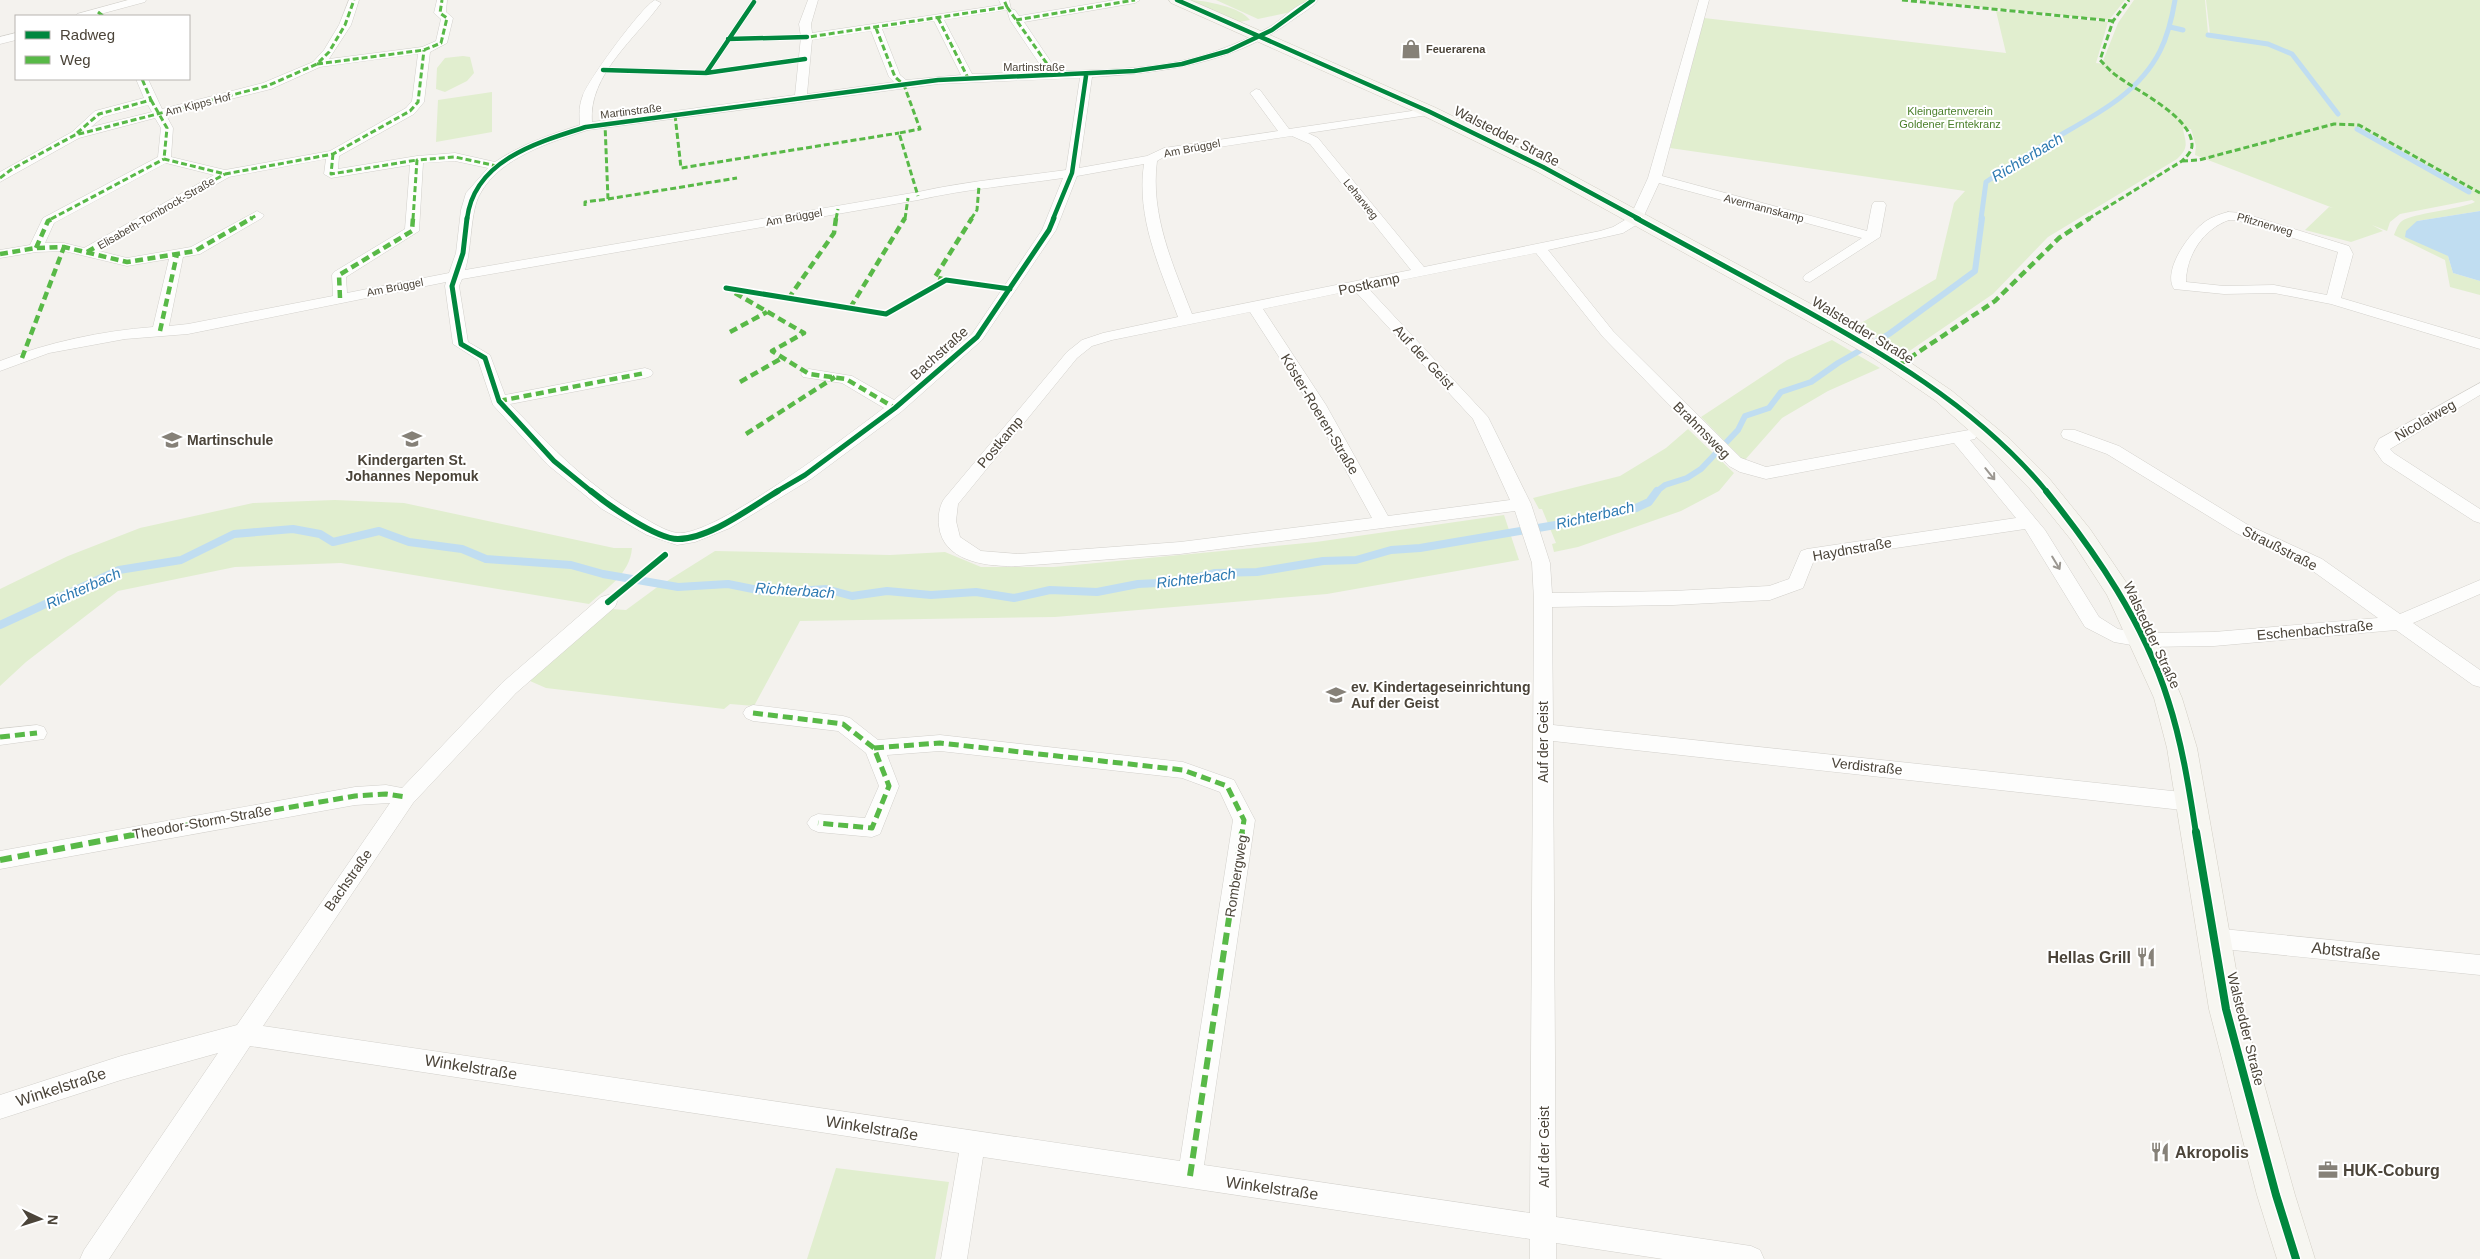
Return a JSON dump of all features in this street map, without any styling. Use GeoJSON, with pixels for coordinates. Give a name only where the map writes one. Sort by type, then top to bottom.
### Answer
{"type":"FeatureCollection","features":[{"type":"Feature","properties":{"kind":"main road","name":"Walstedder Straße"},"geometry":{"type":"LineString","coordinates":[[1177,0],[1428,111],[1543,167],[1855,339],[1944,396],[1986,431],[2039,483],[2081,535],[2119,592],[2143,640],[2168,698],[2182,748],[2226,1009],[2273,1186],[2296,1259]]}},
{"type":"Feature","properties":{"kind":"street"},"geometry":{"type":"LineString","coordinates":[[100,14],[141,0]]}},
{"type":"Feature","properties":{"kind":"street","name":"Am Kipps Hof"},"geometry":{"type":"LineString","coordinates":[[317,64],[329,52],[345,25],[354,0]]}},
{"type":"Feature","properties":{"kind":"street","name":"Am Kipps Hof"},"geometry":{"type":"LineString","coordinates":[[0,178],[12,169],[76,135],[267,86],[317,64],[424,50],[441,43],[447,18],[440,13],[442,0]]}},
{"type":"Feature","properties":{"kind":"street"},"geometry":{"type":"LineString","coordinates":[[801,98],[807,38],[805,24],[813,0]]}},
{"type":"Feature","properties":{"kind":"street"},"geometry":{"type":"LineString","coordinates":[[1016,20],[1135,0]]}},
{"type":"Feature","properties":{"kind":"street"},"geometry":{"type":"LineString","coordinates":[[1260,37],[1299,13],[1313,0]]}},
{"type":"Feature","properties":{"kind":"street"},"geometry":{"type":"LineString","coordinates":[[1636,219],[1655,178],[1704,0]]}},
{"type":"Feature","properties":{"kind":"street","name":"Martinstraße"},"geometry":{"type":"LineString","coordinates":[[586,127],[586,104],[590,91],[603,70],[656,3]]}},
{"type":"Feature","properties":{"kind":"street"},"geometry":{"type":"LineString","coordinates":[[807,38],[938,18],[1005,3],[1050,68],[1053,77]]}},
{"type":"Feature","properties":{"kind":"street"},"geometry":{"type":"LineString","coordinates":[[938,18],[968,78]]}},
{"type":"Feature","properties":{"kind":"street"},"geometry":{"type":"LineString","coordinates":[[876,28],[895,77],[904,85]]}},
{"type":"Feature","properties":{"kind":"street"},"geometry":{"type":"LineString","coordinates":[[0,41],[15,36]]}},
{"type":"Feature","properties":{"kind":"street","name":"Martinstraße"},"geometry":{"type":"LineString","coordinates":[[677,538],[653,531],[608,505],[554,461],[499,401],[484,358],[461,344],[452,286],[463,252],[468,210],[473,194],[497,166],[542,141],[586,127],[968,78],[1053,77],[1135,73],[1180,66],[1218,54],[1260,37]]}},
{"type":"Feature","properties":{"kind":"street","name":"Elisabeth-Tombrock-Straße"},"geometry":{"type":"LineString","coordinates":[[87,252],[224,174],[341,152],[410,111],[418,102],[424,50]]}},
{"type":"Feature","properties":{"kind":"street","name":"Bachstraße"},"geometry":{"type":"LineString","coordinates":[[677,538],[695,536],[724,524],[805,475],[895,408],[977,337],[1049,230],[1072,173],[1086,76]]}},
{"type":"Feature","properties":{"kind":"street","name":"Am Kipps Hof"},"geometry":{"type":"LineString","coordinates":[[76,135],[98,114],[150,100],[142,80]]}},
{"type":"Feature","properties":{"kind":"street","name":"Leharweg"},"geometry":{"type":"LineString","coordinates":[[1256,93],[1291,133],[1314,141],[1420,272]]}},
{"type":"Feature","properties":{"kind":"street"},"geometry":{"type":"LineString","coordinates":[[36,248],[48,221],[164,159],[167,128],[150,100]]}},
{"type":"Feature","properties":{"kind":"street","name":"Am Brüggel"},"geometry":{"type":"LineString","coordinates":[[0,366],[45,349],[125,334],[188,329],[455,276],[918,196],[963,186],[979,186],[1072,173],[1151,159],[1164,152],[1428,111]]}},
{"type":"Feature","properties":{"kind":"street"},"geometry":{"type":"LineString","coordinates":[[333,154],[331,174],[417,160],[455,158],[497,166]]}},
{"type":"Feature","properties":{"kind":"street","name":"Elisabeth-Tombrock-Straße"},"geometry":{"type":"LineString","coordinates":[[164,159],[224,174]]}},
{"type":"Feature","properties":{"kind":"street"},"geometry":{"type":"LineString","coordinates":[[1151,159],[1148,192],[1158,243],[1187,320]]}},
{"type":"Feature","properties":{"kind":"street"},"geometry":{"type":"LineString","coordinates":[[340,298],[340,275],[412,231],[417,160]]}},
{"type":"Feature","properties":{"kind":"street","name":"Avermannskamp"},"geometry":{"type":"LineString","coordinates":[[1655,178],[1873,237]]}},
{"type":"Feature","properties":{"kind":"street"},"geometry":{"type":"LineString","coordinates":[[1810,278],[1873,237],[1879,206]]}},
{"type":"Feature","properties":{"kind":"street","name":"Elisabeth-Tombrock-Straße"},"geometry":{"type":"LineString","coordinates":[[0,254],[36,248],[64,247],[127,262],[195,251],[257,215]]}},
{"type":"Feature","properties":{"kind":"street","name":"Pfitznerweg"},"geometry":{"type":"LineString","coordinates":[[2333,300],[2346,254],[2344,249],[2237,216],[2222,216],[2193,239],[2180,266],[2179,286],[2224,290],[2274,289],[2333,300],[2480,344]]}},
{"type":"Feature","properties":{"kind":"street","name":"Postkamp"},"geometry":{"type":"LineString","coordinates":[[1524,508],[1383,522],[1176,550],[1105,556],[998,559],[977,556],[961,548],[952,540],[947,529],[946,517],[950,503],[1072,355],[1087,343],[1108,336],[1603,235],[1618,230],[1636,219]]}},
{"type":"Feature","properties":{"kind":"street","name":"Brahmsweg"},"geometry":{"type":"LineString","coordinates":[[1539,248],[1608,334],[1734,462],[1751,470],[1766,473],[1958,437]]}},
{"type":"Feature","properties":{"kind":"street"},"geometry":{"type":"LineString","coordinates":[[160,331],[177,254]]}},
{"type":"Feature","properties":{"kind":"street","name":"Auf der Geist"},"geometry":{"type":"LineString","coordinates":[[1358,286],[1480,417],[1524,508],[1541,563],[1543,600],[1543,1259]]}},
{"type":"Feature","properties":{"kind":"street","name":"Köster-Roeren-Straße"},"geometry":{"type":"LineString","coordinates":[[1254,307],[1318,405],[1383,522]]}},
{"type":"Feature","properties":{"kind":"street"},"geometry":{"type":"LineString","coordinates":[[499,401],[644,373]]}},
{"type":"Feature","properties":{"kind":"street"},"geometry":{"type":"LineString","coordinates":[[809,374],[846,378],[895,408]]}},
{"type":"Feature","properties":{"kind":"street","name":"Nicolaiweg"},"geometry":{"type":"LineString","coordinates":[[2480,388],[2385,443],[2382,449],[2389,458],[2480,517]]}},
{"type":"Feature","properties":{"kind":"street"},"geometry":{"type":"LineString","coordinates":[[1958,437],[1986,431]]}},
{"type":"Feature","properties":{"kind":"street","name":"Straußstraße"},"geometry":{"type":"LineString","coordinates":[[2069,434],[2114,450],[2242,529],[2316,564],[2396,623],[2480,680]]}},
{"type":"Feature","properties":{"kind":"street","name":"Walstedder Straße"},"geometry":{"type":"LineString","coordinates":[[1958,437],[2030,522],[2092,622],[2114,636],[2143,640]]}},
{"type":"Feature","properties":{"kind":"street","name":"Haydnstraße"},"geometry":{"type":"LineString","coordinates":[[1543,600],[1673,598],[1770,593],[1797,583],[1807,555],[2030,522]]}},
{"type":"Feature","properties":{"kind":"street","name":"Eschenbachstraße"},"geometry":{"type":"LineString","coordinates":[[2143,640],[2214,639],[2396,623],[2480,587]]}},
{"type":"Feature","properties":{"kind":"street","name":"Bachstraße"},"geometry":{"type":"LineString","coordinates":[[93,1259],[406,796],[509,688],[608,602]]}},
{"type":"Feature","properties":{"kind":"street"},"geometry":{"type":"LineString","coordinates":[[753,713],[843,724],[874,748],[889,786],[872,828],[818,823]]}},
{"type":"Feature","properties":{"kind":"street","name":"Verdistraße"},"geometry":{"type":"LineString","coordinates":[[1543,732],[2191,802]]}},
{"type":"Feature","properties":{"kind":"street"},"geometry":{"type":"LineString","coordinates":[[0,737],[37,733]]}},
{"type":"Feature","properties":{"kind":"street","name":"Rombergweg"},"geometry":{"type":"LineString","coordinates":[[874,748],[940,743],[1183,770],[1227,786],[1244,820],[1190,1176]]}},
{"type":"Feature","properties":{"kind":"street","name":"Theodor-Storm-Straße"},"geometry":{"type":"LineString","coordinates":[[0,860],[355,796],[386,794],[406,796]]}},
{"type":"Feature","properties":{"kind":"street","name":"Abtstraße"},"geometry":{"type":"LineString","coordinates":[[2213,938],[2480,965]]}},
{"type":"Feature","properties":{"kind":"street","name":"Winkelstraße"},"geometry":{"type":"LineString","coordinates":[[0,1107],[121,1068],[244,1034],[1751,1259]]}},
{"type":"Feature","properties":{"kind":"street"},"geometry":{"type":"LineString","coordinates":[[954,1259],[973,1143]]}},
{"type":"Feature","properties":{"kind":"green space"},"geometry":{"type":"Polygon","coordinates":[[[1188,0],[1203,1],[1231,8],[1239,11],[1250,20],[1240,22],[1188,0]]]}},
{"type":"Feature","properties":{"kind":"green space"},"geometry":{"type":"Polygon","coordinates":[[[1216,0],[1308,0],[1291,12],[1258,19],[1216,0]]]}},
{"type":"Feature","properties":{"kind":"green space"},"geometry":{"type":"Polygon","coordinates":[[[1915,0],[2125,0],[2109,20],[1915,0]]]}},
{"type":"Feature","properties":{"kind":"green space","name":"Kleingartenverein Goldener Erntekranz"},"geometry":{"type":"Polygon","coordinates":[[[2134,0],[2205,0],[2208,33],[2210,34],[2206,0],[2480,0],[2480,211],[2417,221],[2448,256],[2453,273],[2480,281],[2480,295],[2450,287],[2445,260],[2394,235],[2399,224],[2408,218],[2475,202],[2472,200],[2400,214],[2390,222],[2387,231],[2372,225],[2383,231],[2351,242],[2305,230],[2329,207],[2333,208],[2195,155],[2196,146],[2191,129],[2183,129],[2186,145],[2177,159],[2048,237],[1993,294],[1905,354],[1856,326],[1936,279],[1954,203],[1965,191],[1670,148],[1704,18],[2006,53],[1996,11],[2108,22],[2096,63],[2105,64],[2103,61],[2118,23],[2134,0]]]}},
{"type":"Feature","properties":{"kind":"green space"},"geometry":{"type":"Polygon","coordinates":[[[470,57],[474,73],[467,81],[445,92],[436,89],[437,68],[445,58],[470,57]]]}},
{"type":"Feature","properties":{"kind":"green space"},"geometry":{"type":"Polygon","coordinates":[[[492,92],[492,132],[436,142],[438,100],[492,92]]]}},
{"type":"Feature","properties":{"kind":"green space"},"geometry":{"type":"Polygon","coordinates":[[[1832,340],[1880,368],[1828,391],[1782,418],[1744,461],[1701,417],[1787,360],[1832,340]]]}},
{"type":"Feature","properties":{"kind":"green space"},"geometry":{"type":"Polygon","coordinates":[[[1688,429],[1734,473],[1719,491],[1681,511],[1578,547],[1554,552],[1552,544],[1556,543],[1542,509],[1539,509],[1533,498],[1620,476],[1666,448],[1688,429]]]}},
{"type":"Feature","properties":{"kind":"green space"},"geometry":{"type":"Polygon","coordinates":[[[335,500],[404,503],[614,548],[632,548],[627,565],[622,573],[589,604],[341,563],[235,567],[118,591],[26,662],[0,686],[0,589],[68,556],[140,528],[253,503],[335,500]]]}},
{"type":"Feature","properties":{"kind":"green space"},"geometry":{"type":"Polygon","coordinates":[[[1504,515],[1519,560],[1327,594],[1055,617],[800,621],[754,706],[730,704],[724,709],[546,688],[530,681],[611,609],[626,610],[656,588],[715,551],[890,555],[945,552],[981,567],[1054,567],[1316,542],[1504,515]]]}},
{"type":"Feature","properties":{"kind":"green space"},"geometry":{"type":"Polygon","coordinates":[[[836,1168],[949,1182],[935,1259],[807,1259],[836,1168]]]}},
{"type":"Feature","properties":{"kind":"water"},"geometry":{"type":"Polygon","coordinates":[[[2480,211],[2480,281],[2453,273],[2448,256],[2405,237],[2406,231],[2417,221],[2480,211]]]}},
{"type":"Feature","properties":{"kind":"waterway","name":"Richterbach"},"geometry":{"type":"LineString","coordinates":[[1981,219],[1986,182],[2033,151],[2108,107],[2150,68],[2163,45],[2175,0]]}},
{"type":"Feature","properties":{"kind":"waterway"},"geometry":{"type":"LineString","coordinates":[[2170,27],[2183,30]]}},
{"type":"Feature","properties":{"kind":"waterway"},"geometry":{"type":"LineString","coordinates":[[2208,35],[2268,44],[2292,54],[2338,114]]}},
{"type":"Feature","properties":{"kind":"waterway"},"geometry":{"type":"LineString","coordinates":[[2357,129],[2469,192]]}},
{"type":"Feature","properties":{"kind":"waterway","name":"Richterbach"},"geometry":{"type":"LineString","coordinates":[[1657,492],[1665,485],[1687,478],[1701,469],[1738,430],[1745,416],[1769,408],[1781,392],[1811,382],[1838,363],[1889,334],[1975,271],[1982,218]]}},
{"type":"Feature","properties":{"kind":"waterway","name":"Richterbach"},"geometry":{"type":"LineString","coordinates":[[0,625],[119,570],[181,560],[234,534],[293,529],[320,534],[333,542],[379,531],[409,542],[462,549],[486,559],[571,565],[603,574],[678,587],[728,584],[763,591],[782,592],[826,589],[852,596],[887,591],[931,595],[976,592],[1014,598],[1050,590],[1097,592],[1138,584],[1179,582],[1215,573],[1257,572],[1323,561],[1356,560],[1391,550],[1420,548],[1573,522],[1636,508],[1649,502],[1657,492]]}},
{"type":"Feature","properties":{"kind":"marked path"},"geometry":{"type":"LineString","coordinates":[[0,178],[12,169],[75,135],[267,86],[317,64],[329,52],[345,25],[354,0]]}},
{"type":"Feature","properties":{"kind":"marked path"},"geometry":{"type":"LineString","coordinates":[[317,64],[424,50],[441,43],[447,18],[440,13],[442,0]]}},
{"type":"Feature","properties":{"kind":"marked path"},"geometry":{"type":"LineString","coordinates":[[802,38],[1007,7],[1004,0]]}},
{"type":"Feature","properties":{"kind":"marked path"},"geometry":{"type":"LineString","coordinates":[[1016,20],[1135,0]]}},
{"type":"Feature","properties":{"kind":"marked path"},"geometry":{"type":"LineString","coordinates":[[1902,0],[2113,21]]}},
{"type":"Feature","properties":{"kind":"marked path"},"geometry":{"type":"LineString","coordinates":[[1899,365],[1995,301],[2059,238],[2153,177],[2182,161],[2189,154],[2192,145],[2187,129],[2173,114],[2115,75],[2100,60],[2113,21],[2129,0]]}},
{"type":"Feature","properties":{"kind":"marked path"},"geometry":{"type":"LineString","coordinates":[[1007,7],[1050,68],[1053,77]]}},
{"type":"Feature","properties":{"kind":"marked path"},"geometry":{"type":"LineString","coordinates":[[98,12],[102,15]]}},
{"type":"Feature","properties":{"kind":"marked path"},"geometry":{"type":"LineString","coordinates":[[938,18],[968,78]]}},
{"type":"Feature","properties":{"kind":"marked path"},"geometry":{"type":"LineString","coordinates":[[876,28],[895,77],[904,85],[920,129],[899,133],[918,196]]}},
{"type":"Feature","properties":{"kind":"marked path"},"geometry":{"type":"LineString","coordinates":[[151,100],[167,128],[164,159],[225,174],[333,154],[410,111],[418,102],[424,50]]}},
{"type":"Feature","properties":{"kind":"marked path"},"geometry":{"type":"LineString","coordinates":[[77,133],[99,114],[151,100],[142,80]]}},
{"type":"Feature","properties":{"kind":"marked path"},"geometry":{"type":"LineString","coordinates":[[675,115],[681,168],[899,133]]}},
{"type":"Feature","properties":{"kind":"marked path"},"geometry":{"type":"LineString","coordinates":[[585,206],[585,202],[608,199],[605,124]]}},
{"type":"Feature","properties":{"kind":"marked path"},"geometry":{"type":"LineString","coordinates":[[2182,161],[2199,160],[2334,124],[2359,125],[2480,193]]}},
{"type":"Feature","properties":{"kind":"marked path"},"geometry":{"type":"LineString","coordinates":[[333,154],[331,174],[417,160]]}},
{"type":"Feature","properties":{"kind":"marked path"},"geometry":{"type":"LineString","coordinates":[[340,298],[339,275],[412,231],[417,160],[455,157],[497,166]]}},
{"type":"Feature","properties":{"kind":"marked path"},"geometry":{"type":"LineString","coordinates":[[36,248],[48,221],[164,159]]}},
{"type":"Feature","properties":{"kind":"marked path"},"geometry":{"type":"LineString","coordinates":[[87,252],[225,174]]}},
{"type":"Feature","properties":{"kind":"marked path"},"geometry":{"type":"LineString","coordinates":[[608,199],[737,178]]}},
{"type":"Feature","properties":{"kind":"marked path"},"geometry":{"type":"LineString","coordinates":[[946,280],[935,277],[977,210],[979,186]]}},
{"type":"Feature","properties":{"kind":"marked path"},"geometry":{"type":"LineString","coordinates":[[850,308],[905,221],[908,198]]}},
{"type":"Feature","properties":{"kind":"marked path"},"geometry":{"type":"LineString","coordinates":[[788,299],[834,233],[838,209]]}},
{"type":"Feature","properties":{"kind":"marked path"},"geometry":{"type":"LineString","coordinates":[[0,254],[36,248],[64,247],[127,262],[195,251],[257,215]]}},
{"type":"Feature","properties":{"kind":"marked path"},"geometry":{"type":"LineString","coordinates":[[22,358],[64,247]]}},
{"type":"Feature","properties":{"kind":"marked path"},"geometry":{"type":"LineString","coordinates":[[160,331],[177,254]]}},
{"type":"Feature","properties":{"kind":"marked path"},"geometry":{"type":"LineString","coordinates":[[735,293],[804,333],[772,351],[809,374],[846,379],[895,408]]}},
{"type":"Feature","properties":{"kind":"marked path"},"geometry":{"type":"LineString","coordinates":[[730,332],[767,312]]}},
{"type":"Feature","properties":{"kind":"marked path"},"geometry":{"type":"LineString","coordinates":[[740,382],[782,358]]}},
{"type":"Feature","properties":{"kind":"marked path"},"geometry":{"type":"LineString","coordinates":[[499,401],[645,373]]}},
{"type":"Feature","properties":{"kind":"marked path"},"geometry":{"type":"LineString","coordinates":[[746,434],[835,377]]}},
{"type":"Feature","properties":{"kind":"marked path"},"geometry":{"type":"LineString","coordinates":[[753,713],[843,724],[874,748],[889,786],[872,828],[818,823]]}},
{"type":"Feature","properties":{"kind":"marked path"},"geometry":{"type":"LineString","coordinates":[[0,737],[37,733]]}},
{"type":"Feature","properties":{"kind":"marked path"},"geometry":{"type":"LineString","coordinates":[[874,748],[940,743],[1183,770],[1227,786],[1244,820],[1190,1176]]}},
{"type":"Feature","properties":{"kind":"marked path"},"geometry":{"type":"LineString","coordinates":[[0,860],[355,796],[386,794],[406,797]]}},
{"type":"Feature","properties":{"kind":"cycle path"},"geometry":{"type":"LineString","coordinates":[[1177,0],[1428,111],[1543,167],[1803,309],[1881,353],[1944,396],[2001,445],[2039,483],[2081,535],[2119,592],[2143,640],[2168,698],[2182,748],[2226,1009],[2276,1195],[2296,1259]]}},
{"type":"Feature","properties":{"kind":"cycle path"},"geometry":{"type":"LineString","coordinates":[[1086,76],[1072,173],[1049,230],[977,337],[895,408],[805,475],[724,524],[695,536],[677,539],[653,531],[608,505],[554,461],[499,401],[485,358],[461,344],[452,286],[463,253],[468,210],[473,193],[497,166],[520,151],[542,141],[586,127],[938,80],[1134,71],[1182,64],[1228,51],[1272,30],[1313,0]]}},
{"type":"Feature","properties":{"kind":"cycle path"},"geometry":{"type":"LineString","coordinates":[[706,73],[754,2]]}},
{"type":"Feature","properties":{"kind":"cycle path"},"geometry":{"type":"LineString","coordinates":[[728,39],[807,37]]}},
{"type":"Feature","properties":{"kind":"cycle path"},"geometry":{"type":"LineString","coordinates":[[603,70],[706,73],[805,59]]}},
{"type":"Feature","properties":{"kind":"cycle path"},"geometry":{"type":"LineString","coordinates":[[726,288],[886,314],[946,280],[1010,289]]}},
{"type":"Feature","properties":{"kind":"cycle path"},"geometry":{"type":"LineString","coordinates":[[608,602],[665,555]]}},
{"type":"Feature","properties":{"kind":"place","name":"Feuerarena"},"geometry":{"type":"Point","coordinates":[1411,49]}},
{"type":"Feature","properties":{"kind":"place","name":"Kindergarten St. Johannes Nepomuk"},"geometry":{"type":"Point","coordinates":[412,439]}},
{"type":"Feature","properties":{"kind":"place","name":"Martinschule"},"geometry":{"type":"Point","coordinates":[172,440]}},
{"type":"Feature","properties":{"kind":"place","name":"ev. Kindertageseinrichtung Auf der Geist"},"geometry":{"type":"Point","coordinates":[1336,695]}},
{"type":"Feature","properties":{"kind":"place","name":"Hellas Grill"},"geometry":{"type":"Point","coordinates":[2146,957]}},
{"type":"Feature","properties":{"kind":"place","name":"Akropolis"},"geometry":{"type":"Point","coordinates":[2160,1152]}},
{"type":"Feature","properties":{"kind":"place","name":"HUK-Coburg"},"geometry":{"type":"Point","coordinates":[2328,1170]}}]}
